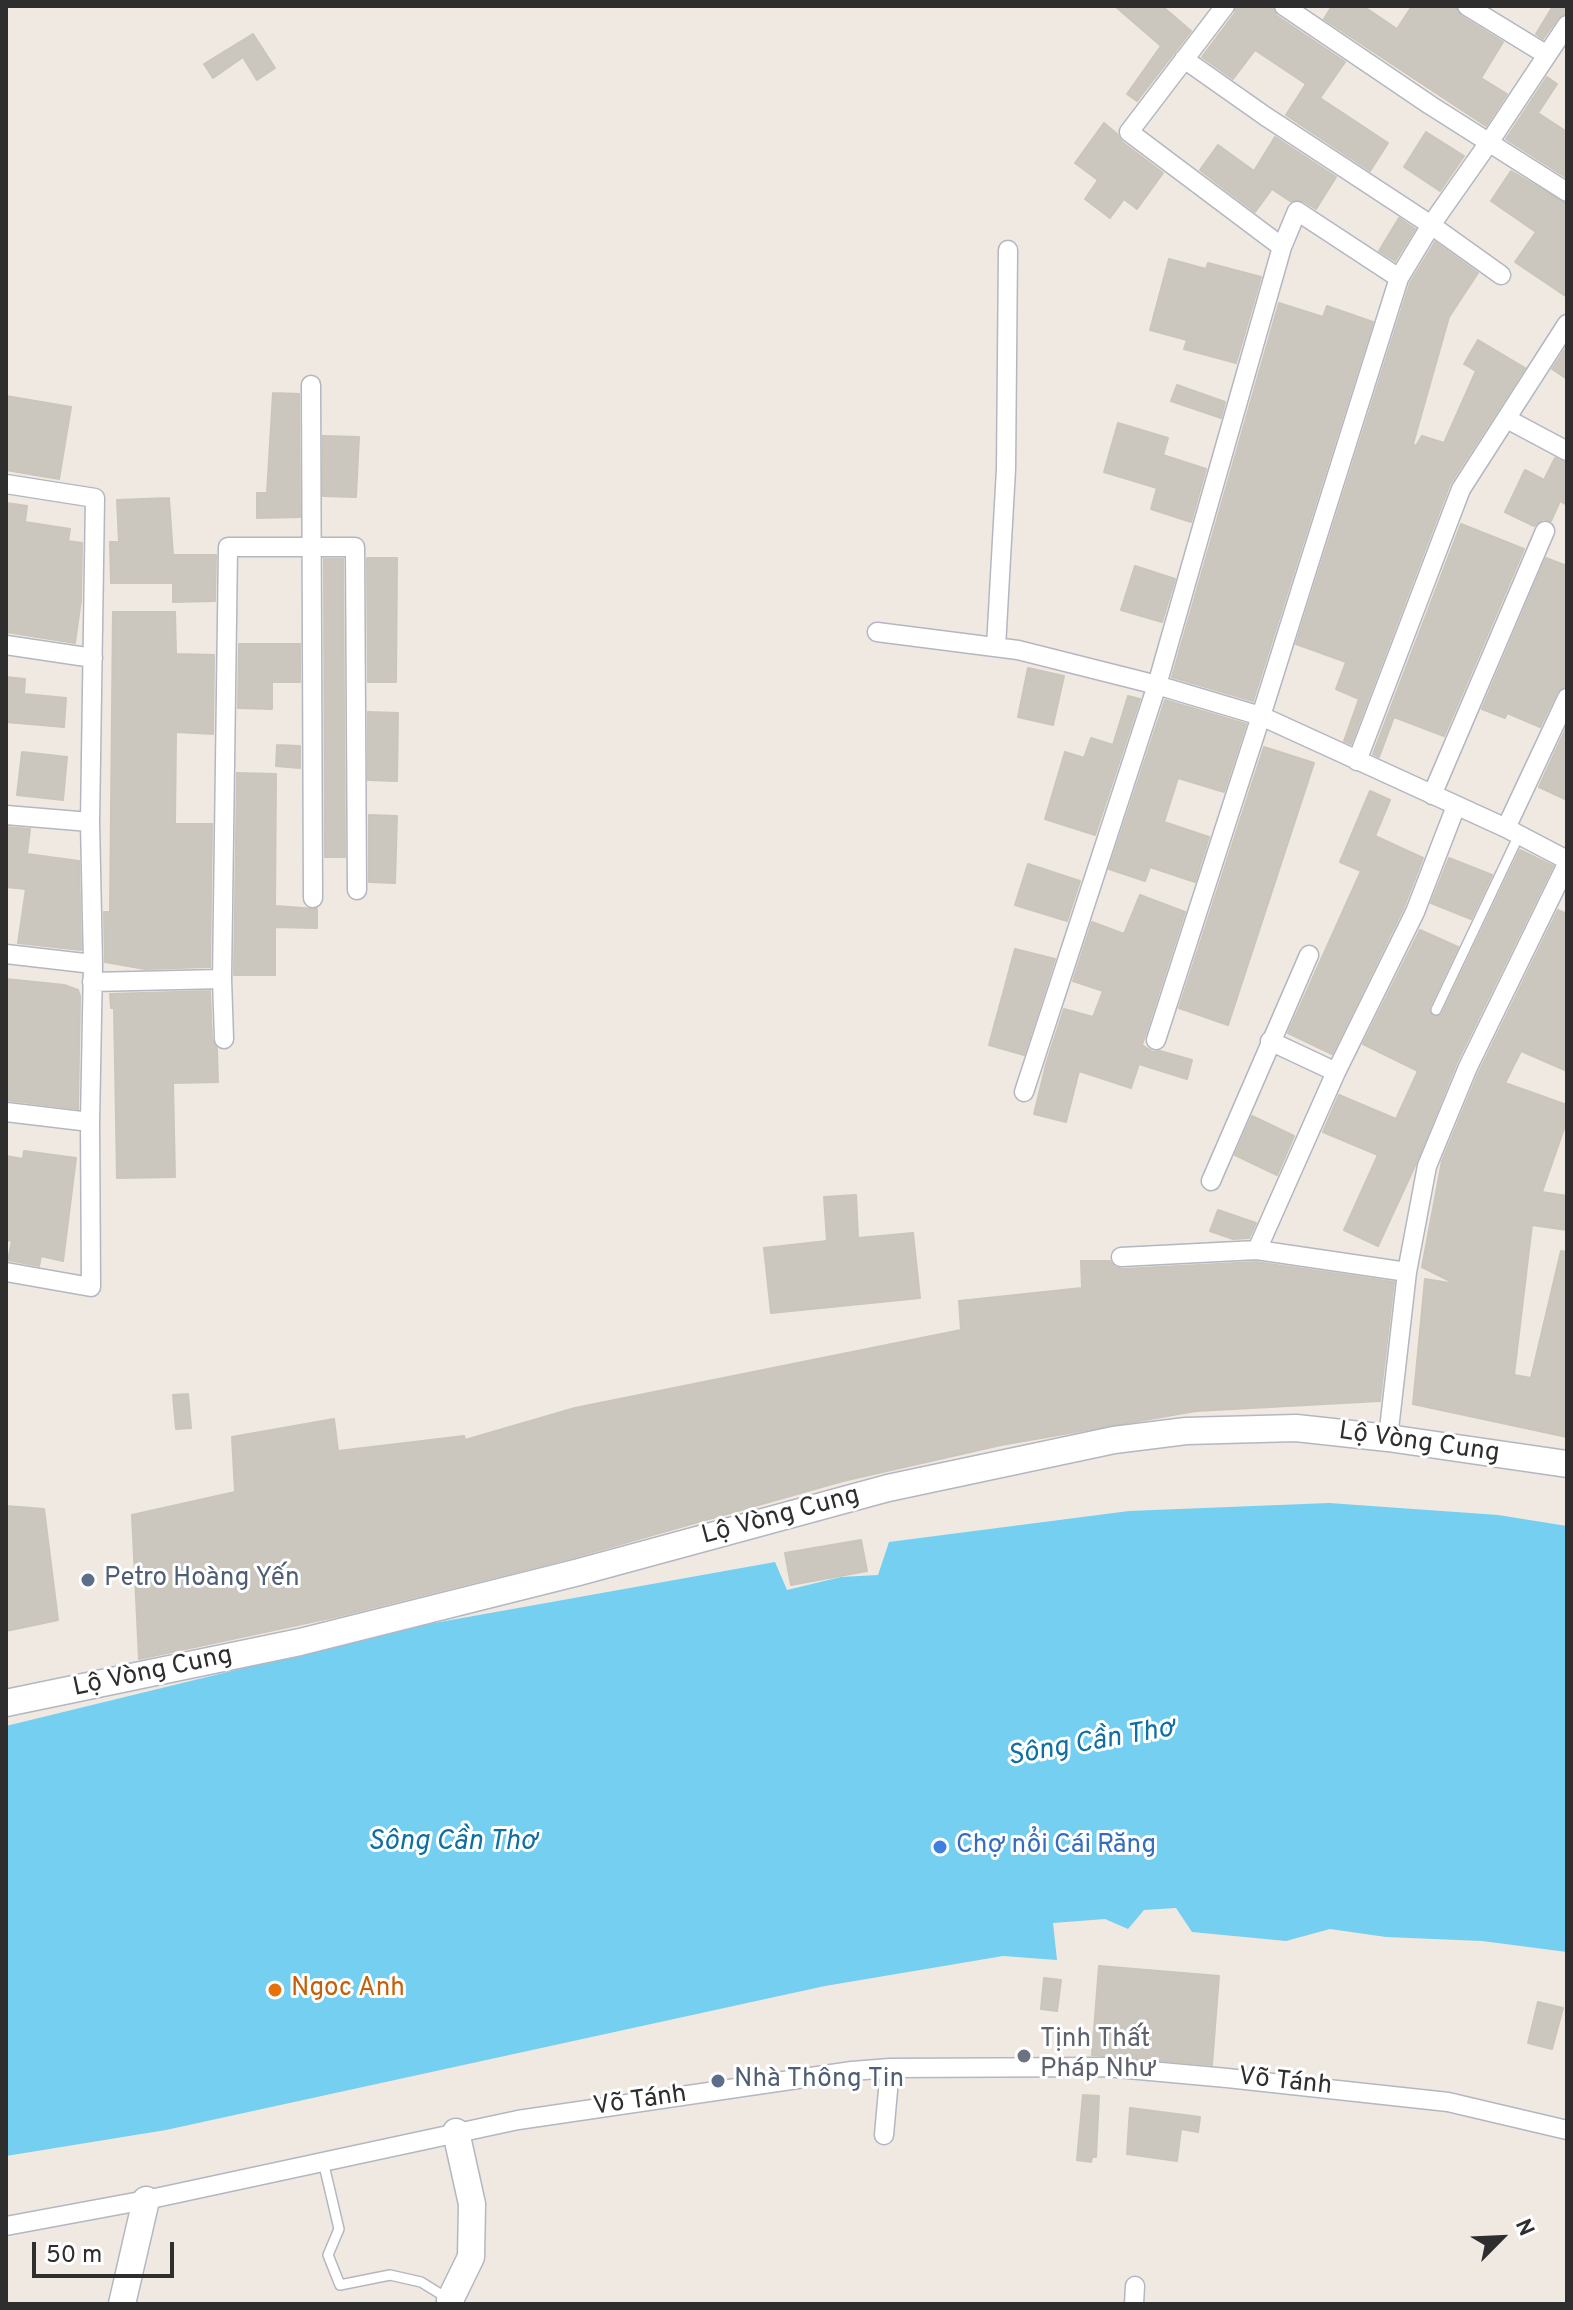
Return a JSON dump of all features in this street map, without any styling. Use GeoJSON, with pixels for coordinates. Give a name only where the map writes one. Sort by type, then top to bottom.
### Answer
{"type":"FeatureCollection","features":[{"type":"Feature","properties":{"kind":"main road","name":"Lộ Vòng Cung"},"geometry":{"type":"LineString","coordinates":[[6,1703],[300,1642],[579,1572],[888,1488],[1114,1440],[1186,1431],[1296,1428],[1567,1464]]}},
{"type":"Feature","properties":{"kind":"main road"},"geometry":{"type":"LineString","coordinates":[[447,2303],[471,2257],[472,2204],[456,2132]]}},
{"type":"Feature","properties":{"kind":"main road"},"geometry":{"type":"LineString","coordinates":[[122,2304],[146,2200]]}},
{"type":"Feature","properties":{"kind":"street"},"geometry":{"type":"LineString","coordinates":[[1225,6],[1129,132],[1282,247]]}},
{"type":"Feature","properties":{"kind":"street"},"geometry":{"type":"LineString","coordinates":[[1284,6],[1430,105],[1567,192]]}},
{"type":"Feature","properties":{"kind":"street"},"geometry":{"type":"LineString","coordinates":[[1467,6],[1547,55]]}},
{"type":"Feature","properties":{"kind":"street"},"geometry":{"type":"LineString","coordinates":[[1156,1040],[1399,278],[1431,225],[1567,25]]}},
{"type":"Feature","properties":{"kind":"street"},"geometry":{"type":"LineString","coordinates":[[1184,59],[1501,275]]}},
{"type":"Feature","properties":{"kind":"street"},"geometry":{"type":"LineString","coordinates":[[1024,1092],[1157,685],[1282,247],[1297,211],[1399,278]]}},
{"type":"Feature","properties":{"kind":"street"},"geometry":{"type":"LineString","coordinates":[[996,647],[1006,469],[1008,250]]}},
{"type":"Feature","properties":{"kind":"street"},"geometry":{"type":"LineString","coordinates":[[1357,761],[1461,489],[1567,324]]}},
{"type":"Feature","properties":{"kind":"street"},"geometry":{"type":"LineString","coordinates":[[311,385],[313,898]]}},
{"type":"Feature","properties":{"kind":"street"},"geometry":{"type":"LineString","coordinates":[[1507,419],[1567,451]]}},
{"type":"Feature","properties":{"kind":"street"},"geometry":{"type":"LineString","coordinates":[[6,484],[95,498],[90,822],[93,973],[91,1287],[6,1272]]}},
{"type":"Feature","properties":{"kind":"street"},"geometry":{"type":"LineString","coordinates":[[1432,795],[1545,531]]}},
{"type":"Feature","properties":{"kind":"street"},"geometry":{"type":"LineString","coordinates":[[224,1039],[222,979],[228,547],[355,547],[357,890]]}},
{"type":"Feature","properties":{"kind":"street"},"geometry":{"type":"LineString","coordinates":[[877,632],[1018,650],[1157,685],[1261,716],[1512,832],[1567,862],[1468,1067],[1427,1166],[1407,1272],[1388,1438]]}},
{"type":"Feature","properties":{"kind":"street"},"geometry":{"type":"LineString","coordinates":[[6,645],[93,658]]}},
{"type":"Feature","properties":{"kind":"street"},"geometry":{"type":"LineString","coordinates":[[1512,832],[1567,698]]}},
{"type":"Feature","properties":{"kind":"street"},"geometry":{"type":"LineString","coordinates":[[1257,1250],[1336,1072],[1415,912],[1456,806]]}},
{"type":"Feature","properties":{"kind":"street"},"geometry":{"type":"LineString","coordinates":[[6,815],[90,822]]}},
{"type":"Feature","properties":{"kind":"street"},"geometry":{"type":"LineString","coordinates":[[6,954],[93,973],[222,979]]}},
{"type":"Feature","properties":{"kind":"street"},"geometry":{"type":"LineString","coordinates":[[1211,1181],[1309,955]]}},
{"type":"Feature","properties":{"kind":"street"},"geometry":{"type":"LineString","coordinates":[[1270,1041],[1336,1072]]}},
{"type":"Feature","properties":{"kind":"street"},"geometry":{"type":"LineString","coordinates":[[6,1112],[90,1122]]}},
{"type":"Feature","properties":{"kind":"street"},"geometry":{"type":"LineString","coordinates":[[1121,1257],[1257,1250],[1407,1272]]}},
{"type":"Feature","properties":{"kind":"street","name":"Võ Tánh"},"geometry":{"type":"LineString","coordinates":[[6,2226],[146,2200],[456,2132],[564,2113],[890,2068],[1106,2067],[1212,2076],[1448,2102],[1567,2130]]}},
{"type":"Feature","properties":{"kind":"street"},"geometry":{"type":"LineString","coordinates":[[884,2135],[890,2068]]}},
{"type":"Feature","properties":{"kind":"lane"},"geometry":{"type":"LineString","coordinates":[[1436,1010],[1512,832]]}},
{"type":"Feature","properties":{"kind":"lane"},"geometry":{"type":"LineString","coordinates":[[323,2161],[339,2229],[328,2255],[340,2285],[390,2275],[421,2282],[447,2303]]}},
{"type":"Feature","properties":{"kind":"water","name":"Sông Cần Thơ"},"geometry":{"type":"Polygon","coordinates":[[[1329,1503],[1498,1515],[1567,1526],[1567,1952],[1482,1941],[1386,1937],[1330,1929],[1286,1941],[1192,1932],[1176,1908],[1144,1910],[1128,1929],[1105,1919],[1053,1923],[1057,1960],[1003,1956],[825,1986],[166,2130],[6,2156],[6,1726],[412,1627],[775,1562],[787,1590],[841,1577],[878,1575],[889,1542],[1129,1511],[1329,1503]]]}},
{"type":"Feature","properties":{"kind":"building"},"geometry":{"type":"Polygon","coordinates":[[[1115,6],[1162,6],[1191,31],[1137,101],[1127,94],[1161,46],[1115,6]]]}},
{"type":"Feature","properties":{"kind":"building"},"geometry":{"type":"Polygon","coordinates":[[[1237,6],[1272,6],[1277,16],[1345,62],[1320,98],[1388,143],[1370,171],[1286,115],[1306,84],[1255,50],[1233,79],[1202,57],[1237,6]]]}},
{"type":"Feature","properties":{"kind":"building"},"geometry":{"type":"Polygon","coordinates":[[[1332,6],[1363,6],[1397,29],[1412,6],[1455,6],[1461,16],[1503,42],[1481,78],[1507,94],[1486,126],[1324,19],[1332,6]]]}},
{"type":"Feature","properties":{"kind":"building"},"geometry":{"type":"Polygon","coordinates":[[[1553,6],[1567,6],[1567,13],[1558,18],[1543,39],[1536,34],[1553,6]]]}},
{"type":"Feature","properties":{"kind":"building"},"geometry":{"type":"Polygon","coordinates":[[[253,34],[275,68],[257,80],[243,57],[213,78],[204,64],[253,34]]]}},
{"type":"Feature","properties":{"kind":"building"},"geometry":{"type":"Polygon","coordinates":[[[1547,77],[1557,84],[1538,113],[1567,132],[1567,178],[1506,139],[1547,77]]]}},
{"type":"Feature","properties":{"kind":"building"},"geometry":{"type":"Polygon","coordinates":[[[1104,123],[1122,142],[1163,173],[1137,209],[1124,199],[1110,218],[1085,199],[1098,180],[1075,163],[1104,123]]]}},
{"type":"Feature","properties":{"kind":"building"},"geometry":{"type":"Polygon","coordinates":[[[1426,132],[1464,156],[1440,191],[1404,167],[1426,132]]]}},
{"type":"Feature","properties":{"kind":"building"},"geometry":{"type":"Polygon","coordinates":[[[1275,137],[1336,177],[1316,209],[1303,201],[1290,201],[1272,189],[1255,212],[1200,170],[1218,145],[1254,171],[1275,137]]]}},
{"type":"Feature","properties":{"kind":"building"},"geometry":{"type":"Polygon","coordinates":[[[1511,171],[1567,204],[1567,297],[1515,262],[1536,232],[1491,201],[1511,171]]]}},
{"type":"Feature","properties":{"kind":"building"},"geometry":{"type":"Polygon","coordinates":[[[1399,218],[1415,229],[1395,261],[1379,251],[1399,218]]]}},
{"type":"Feature","properties":{"kind":"building"},"geometry":{"type":"Polygon","coordinates":[[[1435,242],[1478,273],[1449,317],[1413,444],[1416,446],[1422,436],[1444,443],[1476,371],[1464,364],[1478,340],[1525,368],[1450,484],[1351,744],[1344,741],[1359,699],[1336,689],[1346,662],[1296,644],[1410,283],[1435,242]]]}},
{"type":"Feature","properties":{"kind":"building"},"geometry":{"type":"Polygon","coordinates":[[[1169,259],[1206,269],[1208,263],[1261,277],[1236,363],[1184,349],[1187,340],[1150,330],[1169,259]]]}},
{"type":"Feature","properties":{"kind":"building"},"geometry":{"type":"Polygon","coordinates":[[[1279,303],[1323,317],[1327,306],[1373,322],[1253,701],[1172,677],[1279,303]]]}},
{"type":"Feature","properties":{"kind":"building"},"geometry":{"type":"Polygon","coordinates":[[[1567,346],[1567,379],[1552,369],[1567,346]]]}},
{"type":"Feature","properties":{"kind":"building"},"geometry":{"type":"Polygon","coordinates":[[[1177,385],[1225,402],[1221,418],[1171,401],[1177,385]]]}},
{"type":"Feature","properties":{"kind":"building"},"geometry":{"type":"Polygon","coordinates":[[[273,393],[299,394],[300,517],[257,518],[257,493],[267,493],[273,393]]]}},
{"type":"Feature","properties":{"kind":"building"},"geometry":{"type":"Polygon","coordinates":[[[6,396],[71,407],[59,479],[6,470],[6,396]]]}},
{"type":"Feature","properties":{"kind":"building"},"geometry":{"type":"Polygon","coordinates":[[[1118,423],[1168,438],[1163,455],[1206,469],[1191,522],[1151,509],[1157,488],[1104,472],[1118,423]]]}},
{"type":"Feature","properties":{"kind":"building"},"geometry":{"type":"Polygon","coordinates":[[[323,436],[359,437],[356,497],[323,496],[323,436]]]}},
{"type":"Feature","properties":{"kind":"building"},"geometry":{"type":"Polygon","coordinates":[[[1555,458],[1567,463],[1567,505],[1560,501],[1551,521],[1543,519],[1534,526],[1505,512],[1525,470],[1544,480],[1555,458]]]}},
{"type":"Feature","properties":{"kind":"building"},"geometry":{"type":"Polygon","coordinates":[[[169,498],[173,555],[216,555],[215,601],[173,602],[173,583],[111,583],[110,542],[119,542],[117,500],[169,498]]]}},
{"type":"Feature","properties":{"kind":"building"},"geometry":{"type":"Polygon","coordinates":[[[6,503],[27,506],[25,522],[70,529],[68,541],[82,543],[81,600],[75,643],[6,632],[6,503]]]}},
{"type":"Feature","properties":{"kind":"building"},"geometry":{"type":"Polygon","coordinates":[[[1461,524],[1524,549],[1444,736],[1394,717],[1379,757],[1373,754],[1461,524]]]}},
{"type":"Feature","properties":{"kind":"building"},"geometry":{"type":"Polygon","coordinates":[[[367,558],[397,558],[396,682],[368,682],[367,558]]]}},
{"type":"Feature","properties":{"kind":"building"},"geometry":{"type":"Polygon","coordinates":[[[1546,558],[1567,566],[1567,686],[1557,692],[1540,727],[1507,713],[1505,718],[1482,709],[1546,558]]]}},
{"type":"Feature","properties":{"kind":"building"},"geometry":{"type":"Polygon","coordinates":[[[324,559],[343,559],[345,857],[325,857],[324,559]]]}},
{"type":"Feature","properties":{"kind":"building"},"geometry":{"type":"Polygon","coordinates":[[[1135,566],[1175,579],[1162,622],[1121,610],[1135,566]]]}},
{"type":"Feature","properties":{"kind":"building"},"geometry":{"type":"Polygon","coordinates":[[[113,612],[175,612],[176,654],[214,655],[213,734],[176,732],[175,824],[212,824],[210,967],[145,969],[105,962],[104,912],[110,912],[113,612]]]}},
{"type":"Feature","properties":{"kind":"building"},"geometry":{"type":"Polygon","coordinates":[[[239,644],[300,644],[300,682],[272,682],[272,709],[238,708],[239,644]]]}},
{"type":"Feature","properties":{"kind":"building"},"geometry":{"type":"Polygon","coordinates":[[[1028,668],[1064,676],[1053,725],[1018,717],[1028,668]]]}},
{"type":"Feature","properties":{"kind":"building"},"geometry":{"type":"Polygon","coordinates":[[[6,677],[25,679],[24,694],[66,698],[64,727],[6,722],[6,677]]]}},
{"type":"Feature","properties":{"kind":"building"},"geometry":{"type":"Polygon","coordinates":[[[1128,696],[1140,699],[1095,835],[1045,819],[1065,752],[1084,758],[1091,738],[1113,745],[1128,696]]]}},
{"type":"Feature","properties":{"kind":"building"},"geometry":{"type":"Polygon","coordinates":[[[1165,700],[1246,724],[1224,792],[1178,778],[1164,822],[1209,837],[1195,882],[1150,867],[1145,881],[1109,869],[1165,700]]]}},
{"type":"Feature","properties":{"kind":"building"},"geometry":{"type":"Polygon","coordinates":[[[368,712],[398,713],[397,781],[368,780],[368,712]]]}},
{"type":"Feature","properties":{"kind":"building"},"geometry":{"type":"Polygon","coordinates":[[[1567,726],[1567,800],[1539,787],[1567,726]]]}},
{"type":"Feature","properties":{"kind":"building"},"geometry":{"type":"Polygon","coordinates":[[[277,745],[300,746],[300,768],[276,766],[277,745]]]}},
{"type":"Feature","properties":{"kind":"building"},"geometry":{"type":"Polygon","coordinates":[[[1264,747],[1314,763],[1228,1025],[1179,1008],[1264,747]]]}},
{"type":"Feature","properties":{"kind":"building"},"geometry":{"type":"Polygon","coordinates":[[[22,752],[67,757],[63,800],[17,795],[22,752]]]}},
{"type":"Feature","properties":{"kind":"building"},"geometry":{"type":"Polygon","coordinates":[[[237,773],[276,774],[275,906],[317,909],[317,928],[275,927],[275,975],[234,975],[237,773]]]}},
{"type":"Feature","properties":{"kind":"building"},"geometry":{"type":"Polygon","coordinates":[[[1370,791],[1390,800],[1375,836],[1423,858],[1404,907],[1332,1054],[1288,1033],[1361,871],[1340,862],[1370,791]]]}},
{"type":"Feature","properties":{"kind":"building"},"geometry":{"type":"Polygon","coordinates":[[[369,815],[397,816],[395,883],[369,882],[369,815]]]}},
{"type":"Feature","properties":{"kind":"building"},"geometry":{"type":"Polygon","coordinates":[[[6,827],[30,829],[27,854],[79,861],[81,950],[18,943],[26,889],[6,887],[6,827]]]}},
{"type":"Feature","properties":{"kind":"building"},"geometry":{"type":"Polygon","coordinates":[[[1520,850],[1553,866],[1457,1062],[1378,1246],[1344,1230],[1378,1155],[1323,1132],[1339,1095],[1396,1119],[1418,1071],[1363,1044],[1420,930],[1458,947],[1429,1008],[1432,1016],[1442,1014],[1520,850]]]}},
{"type":"Feature","properties":{"kind":"building"},"geometry":{"type":"Polygon","coordinates":[[[1449,858],[1492,875],[1471,919],[1431,903],[1449,858]]]}},
{"type":"Feature","properties":{"kind":"building"},"geometry":{"type":"Polygon","coordinates":[[[1028,864],[1080,881],[1067,921],[1015,905],[1028,864]]]}},
{"type":"Feature","properties":{"kind":"building"},"geometry":{"type":"Polygon","coordinates":[[[1140,895],[1185,912],[1142,1045],[1153,1052],[1192,1060],[1187,1079],[1139,1064],[1131,1088],[1079,1071],[1066,1122],[1034,1114],[1064,1009],[1093,1017],[1103,991],[1073,981],[1092,922],[1124,934],[1140,895]]]}},
{"type":"Feature","properties":{"kind":"building"},"geometry":{"type":"Polygon","coordinates":[[[1558,910],[1567,914],[1567,1071],[1521,1051],[1505,1083],[1567,1105],[1567,1120],[1542,1192],[1567,1196],[1567,1230],[1532,1225],[1514,1375],[1531,1378],[1561,1251],[1567,1252],[1567,1437],[1413,1404],[1425,1279],[1456,1284],[1422,1267],[1442,1161],[1479,1072],[1558,910]]]}},
{"type":"Feature","properties":{"kind":"building"},"geometry":{"type":"Polygon","coordinates":[[[1015,949],[1055,959],[1024,1055],[989,1045],[1015,949]]]}},
{"type":"Feature","properties":{"kind":"building"},"geometry":{"type":"Polygon","coordinates":[[[6,979],[64,985],[78,990],[78,1109],[6,1100],[6,979]]]}},
{"type":"Feature","properties":{"kind":"building"},"geometry":{"type":"Polygon","coordinates":[[[210,991],[218,1082],[173,1083],[175,1177],[117,1178],[114,1008],[111,1008],[110,994],[210,991]]]}},
{"type":"Feature","properties":{"kind":"building"},"geometry":{"type":"Polygon","coordinates":[[[1252,1116],[1294,1136],[1277,1175],[1235,1155],[1252,1116]]]}},
{"type":"Feature","properties":{"kind":"building"},"geometry":{"type":"Polygon","coordinates":[[[24,1151],[76,1158],[63,1261],[41,1256],[39,1266],[8,1260],[12,1241],[6,1240],[6,1156],[23,1159],[24,1151]]]}},
{"type":"Feature","properties":{"kind":"building"},"geometry":{"type":"Polygon","coordinates":[[[856,1195],[858,1238],[913,1233],[920,1298],[771,1313],[764,1248],[827,1241],[824,1197],[856,1195]]]}},
{"type":"Feature","properties":{"kind":"building"},"geometry":{"type":"Polygon","coordinates":[[[1218,1210],[1256,1223],[1249,1238],[1233,1239],[1210,1231],[1218,1210]]]}},
{"type":"Feature","properties":{"kind":"building"},"geometry":{"type":"Polygon","coordinates":[[[1081,1261],[1110,1261],[1122,1269],[1256,1262],[1394,1282],[1380,1401],[1196,1411],[1001,1445],[843,1481],[575,1557],[335,1617],[139,1659],[132,1515],[235,1492],[232,1437],[334,1419],[338,1451],[464,1436],[465,1440],[575,1408],[961,1330],[959,1301],[1082,1288],[1081,1261]]]}},
{"type":"Feature","properties":{"kind":"building"},"geometry":{"type":"Polygon","coordinates":[[[188,1394],[191,1428],[176,1429],[173,1395],[188,1394]]]}},
{"type":"Feature","properties":{"kind":"building"},"geometry":{"type":"Polygon","coordinates":[[[6,1506],[44,1509],[58,1620],[6,1631],[6,1506]]]}},
{"type":"Feature","properties":{"kind":"building"},"geometry":{"type":"Polygon","coordinates":[[[861,1540],[867,1571],[791,1585],[785,1553],[861,1540]]]}},
{"type":"Feature","properties":{"kind":"building"},"geometry":{"type":"Polygon","coordinates":[[[1099,1966],[1219,1976],[1212,2065],[1092,2055],[1099,1966]]]}},
{"type":"Feature","properties":{"kind":"building"},"geometry":{"type":"Polygon","coordinates":[[[1044,1978],[1061,1980],[1057,2011],[1041,2009],[1044,1978]]]}},
{"type":"Feature","properties":{"kind":"building"},"geometry":{"type":"Polygon","coordinates":[[[1538,2002],[1563,2008],[1552,2049],[1528,2043],[1538,2002]]]}},
{"type":"Feature","properties":{"kind":"building"},"geometry":{"type":"Polygon","coordinates":[[[1083,2095],[1099,2096],[1096,2157],[1092,2157],[1091,2162],[1077,2160],[1083,2095]]]}},
{"type":"Feature","properties":{"kind":"building"},"geometry":{"type":"Polygon","coordinates":[[[1130,2108],[1200,2117],[1198,2132],[1181,2129],[1177,2161],[1127,2154],[1130,2108]]]}},
{"type":"Feature","properties":{"kind":"place","name":"Petro Hoàng Yến"},"geometry":{"type":"Point","coordinates":[88,1580]}},
{"type":"Feature","properties":{"kind":"place","name":"Chợ nổi Cái Răng"},"geometry":{"type":"Point","coordinates":[940,1847]}},
{"type":"Feature","properties":{"kind":"place","name":"Ngoc Anh"},"geometry":{"type":"Point","coordinates":[275,1990]}},
{"type":"Feature","properties":{"kind":"place","name":"Tịnh Thất Pháp Như"},"geometry":{"type":"Point","coordinates":[1024,2056]}},
{"type":"Feature","properties":{"kind":"place","name":"Nhà Thông Tin"},"geometry":{"type":"Point","coordinates":[718,2081]}}]}
